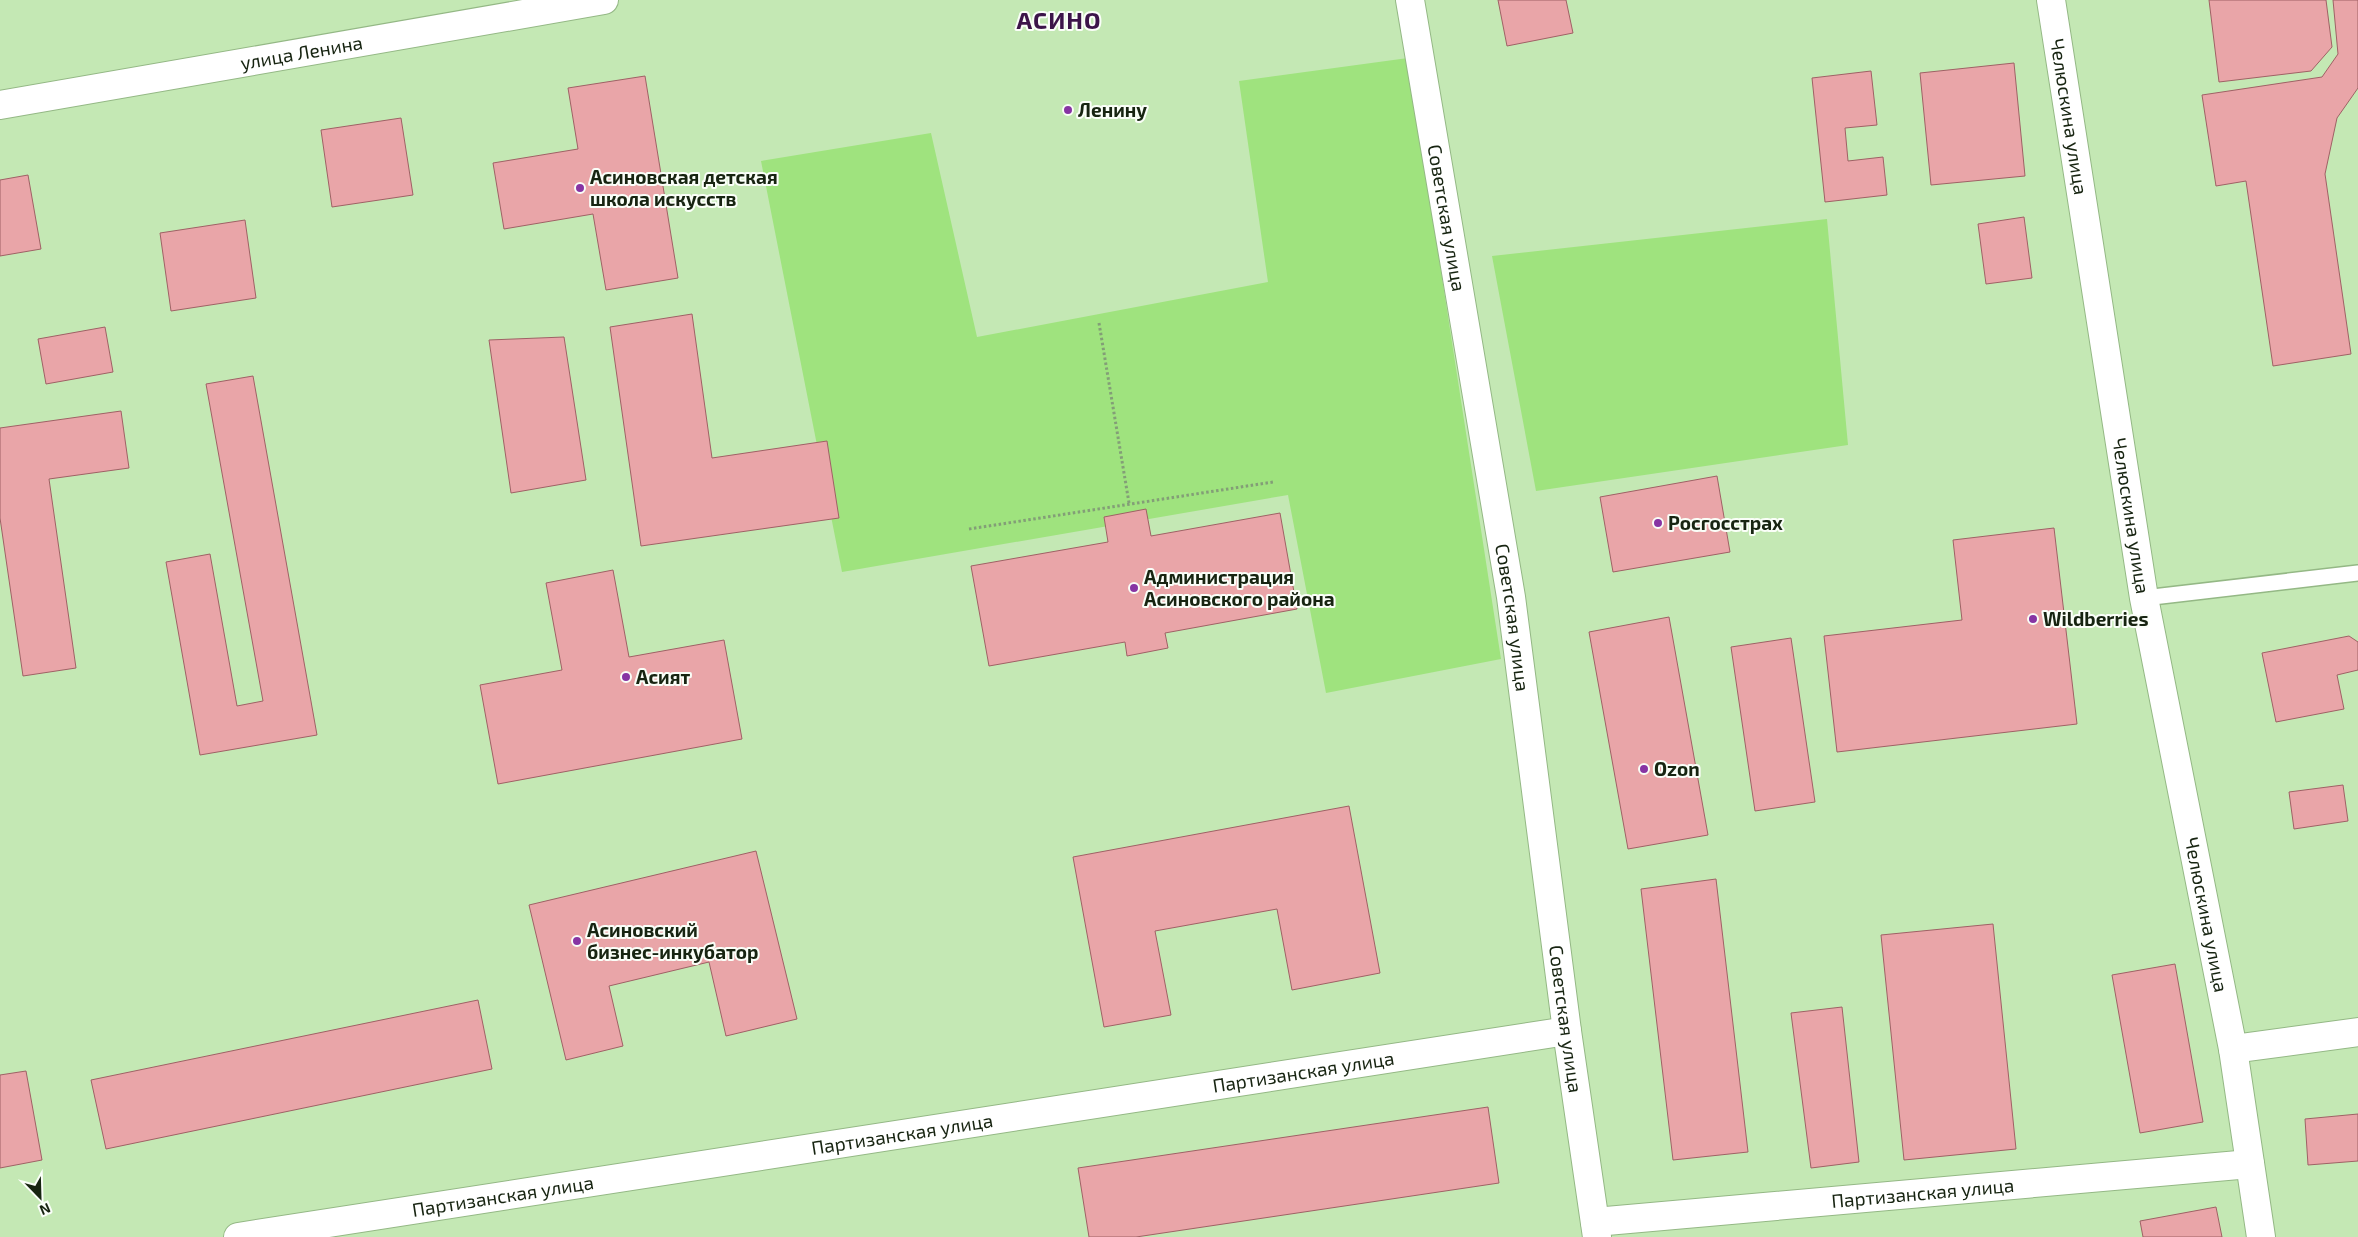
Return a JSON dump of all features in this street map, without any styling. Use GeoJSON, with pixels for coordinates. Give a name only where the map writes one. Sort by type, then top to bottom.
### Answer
{"type":"FeatureCollection","features":[{"type":"Feature","properties":{"kind":"street","name":"улица Ленина"},"geometry":{"type":"LineString","coordinates":[[0,105],[604,0]]}},
{"type":"Feature","properties":{"kind":"street","name":"Советская улица"},"geometry":{"type":"LineString","coordinates":[[1410,0],[1511,597],[1567,1031],[1596,1230]]}},
{"type":"Feature","properties":{"kind":"street","name":"Челюскина улица"},"geometry":{"type":"LineString","coordinates":[[2051,0],[2144,598],[2233,1049],[2261,1237]]}},
{"type":"Feature","properties":{"kind":"street","name":"Партизанская улица"},"geometry":{"type":"LineString","coordinates":[[238,1237],[1567,1031]]}},
{"type":"Feature","properties":{"kind":"street"},"geometry":{"type":"LineString","coordinates":[[2233,1049],[2358,1032]]}},
{"type":"Feature","properties":{"kind":"street","name":"Партизанская улица"},"geometry":{"type":"LineString","coordinates":[[1596,1230],[2250,1164]]}},
{"type":"Feature","properties":{"kind":"lane"},"geometry":{"type":"LineString","coordinates":[[2144,598],[2358,573]]}},
{"type":"Feature","properties":{"kind":"path"},"geometry":{"type":"LineString","coordinates":[[1099,323],[1129,503]]}},
{"type":"Feature","properties":{"kind":"path"},"geometry":{"type":"LineString","coordinates":[[969,529],[1273,482]]}},
{"type":"Feature","properties":{"kind":"green space"},"geometry":{"type":"Polygon","coordinates":[[[1408,58],[1501,659],[1326,693],[1288,495],[842,572],[761,161],[931,133],[977,337],[1268,282],[1239,81],[1408,58]]]}},
{"type":"Feature","properties":{"kind":"green space"},"geometry":{"type":"Polygon","coordinates":[[[1827,219],[1848,445],[1536,491],[1492,256],[1827,219]]]}},
{"type":"Feature","properties":{"kind":"building"},"geometry":{"type":"Polygon","coordinates":[[[1498,0],[1566,0],[1573,33],[1507,46],[1498,0]]]}},
{"type":"Feature","properties":{"kind":"building"},"geometry":{"type":"Polygon","coordinates":[[[2209,0],[2326,0],[2332,47],[2311,71],[2219,82],[2209,0]]]}},
{"type":"Feature","properties":{"kind":"building"},"geometry":{"type":"Polygon","coordinates":[[[2333,0],[2358,0],[2358,88],[2337,118],[2325,174],[2351,354],[2273,366],[2246,181],[2216,186],[2202,95],[2322,77],[2338,54],[2333,0]]]}},
{"type":"Feature","properties":{"kind":"building"},"geometry":{"type":"Polygon","coordinates":[[[2014,63],[2025,176],[1931,185],[1920,73],[2014,63]]]}},
{"type":"Feature","properties":{"kind":"building"},"geometry":{"type":"Polygon","coordinates":[[[1871,71],[1877,125],[1845,128],[1848,161],[1883,157],[1887,195],[1825,202],[1812,78],[1871,71]]]}},
{"type":"Feature","properties":{"kind":"building","name":"Асиновская детская школа искусств"},"geometry":{"type":"Polygon","coordinates":[[[645,76],[678,278],[606,290],[593,214],[504,229],[493,163],[578,149],[568,88],[645,76]]]}},
{"type":"Feature","properties":{"kind":"building"},"geometry":{"type":"Polygon","coordinates":[[[401,118],[413,195],[332,207],[321,130],[401,118]]]}},
{"type":"Feature","properties":{"kind":"building"},"geometry":{"type":"Polygon","coordinates":[[[28,175],[41,249],[0,256],[0,180],[28,175]]]}},
{"type":"Feature","properties":{"kind":"building"},"geometry":{"type":"Polygon","coordinates":[[[2024,217],[2032,278],[1986,284],[1978,224],[2024,217]]]}},
{"type":"Feature","properties":{"kind":"building"},"geometry":{"type":"Polygon","coordinates":[[[245,220],[256,298],[171,311],[160,233],[245,220]]]}},
{"type":"Feature","properties":{"kind":"building"},"geometry":{"type":"Polygon","coordinates":[[[692,314],[712,458],[827,441],[839,518],[641,546],[610,327],[692,314]]]}},
{"type":"Feature","properties":{"kind":"building"},"geometry":{"type":"Polygon","coordinates":[[[105,327],[113,372],[46,384],[38,339],[105,327]]]}},
{"type":"Feature","properties":{"kind":"building"},"geometry":{"type":"Polygon","coordinates":[[[564,337],[586,480],[511,493],[489,340],[564,337]]]}},
{"type":"Feature","properties":{"kind":"building"},"geometry":{"type":"Polygon","coordinates":[[[253,376],[317,735],[200,755],[166,562],[210,554],[237,706],[263,701],[206,384],[253,376]]]}},
{"type":"Feature","properties":{"kind":"building"},"geometry":{"type":"Polygon","coordinates":[[[121,411],[129,468],[49,479],[76,668],[23,676],[0,518],[0,428],[121,411]]]}},
{"type":"Feature","properties":{"kind":"building"},"geometry":{"type":"Polygon","coordinates":[[[1717,476],[1730,552],[1613,572],[1600,497],[1717,476]]]}},
{"type":"Feature","properties":{"kind":"building","name":"Администрация Асиновского района"},"geometry":{"type":"Polygon","coordinates":[[[1146,509],[1151,536],[1280,513],[1297,609],[1165,633],[1168,648],[1127,656],[1125,642],[989,666],[971,566],[1108,542],[1104,517],[1146,509]]]}},
{"type":"Feature","properties":{"kind":"building"},"geometry":{"type":"Polygon","coordinates":[[[2054,528],[2077,724],[1837,752],[1824,636],[1962,620],[1953,540],[2054,528]]]}},
{"type":"Feature","properties":{"kind":"building","name":"Асият"},"geometry":{"type":"Polygon","coordinates":[[[613,570],[629,657],[724,640],[742,739],[498,784],[480,685],[562,670],[546,583],[613,570]]]}},
{"type":"Feature","properties":{"kind":"building"},"geometry":{"type":"Polygon","coordinates":[[[1669,617],[1708,835],[1628,849],[1589,632],[1669,617]]]}},
{"type":"Feature","properties":{"kind":"building"},"geometry":{"type":"Polygon","coordinates":[[[2349,636],[2358,642],[2358,670],[2337,675],[2344,709],[2276,722],[2262,653],[2349,636]]]}},
{"type":"Feature","properties":{"kind":"building"},"geometry":{"type":"Polygon","coordinates":[[[1791,638],[1815,802],[1755,811],[1731,647],[1791,638]]]}},
{"type":"Feature","properties":{"kind":"building"},"geometry":{"type":"Polygon","coordinates":[[[2343,785],[2348,821],[2294,829],[2289,792],[2343,785]]]}},
{"type":"Feature","properties":{"kind":"building"},"geometry":{"type":"Polygon","coordinates":[[[1349,806],[1380,973],[1292,990],[1277,909],[1155,931],[1171,1015],[1104,1027],[1073,857],[1349,806]]]}},
{"type":"Feature","properties":{"kind":"building"},"geometry":{"type":"Polygon","coordinates":[[[756,851],[797,1019],[726,1036],[709,962],[609,986],[623,1046],[566,1060],[529,905],[756,851]]]}},
{"type":"Feature","properties":{"kind":"building"},"geometry":{"type":"Polygon","coordinates":[[[1716,879],[1748,1152],[1673,1160],[1641,889],[1716,879]]]}},
{"type":"Feature","properties":{"kind":"building"},"geometry":{"type":"Polygon","coordinates":[[[1993,924],[2016,1149],[1904,1160],[1881,935],[1993,924]]]}},
{"type":"Feature","properties":{"kind":"building"},"geometry":{"type":"Polygon","coordinates":[[[2175,964],[2203,1122],[2140,1133],[2112,975],[2175,964]]]}},
{"type":"Feature","properties":{"kind":"building"},"geometry":{"type":"Polygon","coordinates":[[[478,1000],[492,1069],[106,1149],[91,1080],[478,1000]]]}},
{"type":"Feature","properties":{"kind":"building"},"geometry":{"type":"Polygon","coordinates":[[[1842,1007],[1859,1162],[1811,1168],[1791,1013],[1842,1007]]]}},
{"type":"Feature","properties":{"kind":"building"},"geometry":{"type":"Polygon","coordinates":[[[26,1071],[42,1160],[0,1168],[0,1075],[26,1071]]]}},
{"type":"Feature","properties":{"kind":"building"},"geometry":{"type":"Polygon","coordinates":[[[1488,1107],[1499,1183],[1136,1237],[1089,1237],[1078,1168],[1488,1107]]]}},
{"type":"Feature","properties":{"kind":"building"},"geometry":{"type":"Polygon","coordinates":[[[2358,1114],[2358,1161],[2308,1165],[2305,1119],[2358,1114]]]}},
{"type":"Feature","properties":{"kind":"building"},"geometry":{"type":"Polygon","coordinates":[[[2216,1207],[2222,1237],[2143,1237],[2140,1221],[2216,1207]]]}},
{"type":"Feature","properties":{"kind":"place","name":"Ленину"},"geometry":{"type":"Point","coordinates":[1068,110]}},
{"type":"Feature","properties":{"kind":"place","name":"Асиновская детская школа искусств"},"geometry":{"type":"Point","coordinates":[580,188]}},
{"type":"Feature","properties":{"kind":"place","name":"Росгосстрах"},"geometry":{"type":"Point","coordinates":[1658,523]}},
{"type":"Feature","properties":{"kind":"place","name":"Администрация Асиновского района"},"geometry":{"type":"Point","coordinates":[1134,588]}},
{"type":"Feature","properties":{"kind":"place","name":"Wildberries"},"geometry":{"type":"Point","coordinates":[2033,619]}},
{"type":"Feature","properties":{"kind":"place","name":"Асият"},"geometry":{"type":"Point","coordinates":[626,677]}},
{"type":"Feature","properties":{"kind":"place","name":"Ozon"},"geometry":{"type":"Point","coordinates":[1644,769]}},
{"type":"Feature","properties":{"kind":"place","name":"Асиновский бизнес-инкубатор"},"geometry":{"type":"Point","coordinates":[577,941]}},
{"type":"Feature","properties":{"kind":"district","name":"АСИНО"},"geometry":{"type":"Point","coordinates":[1059,21]}}]}
